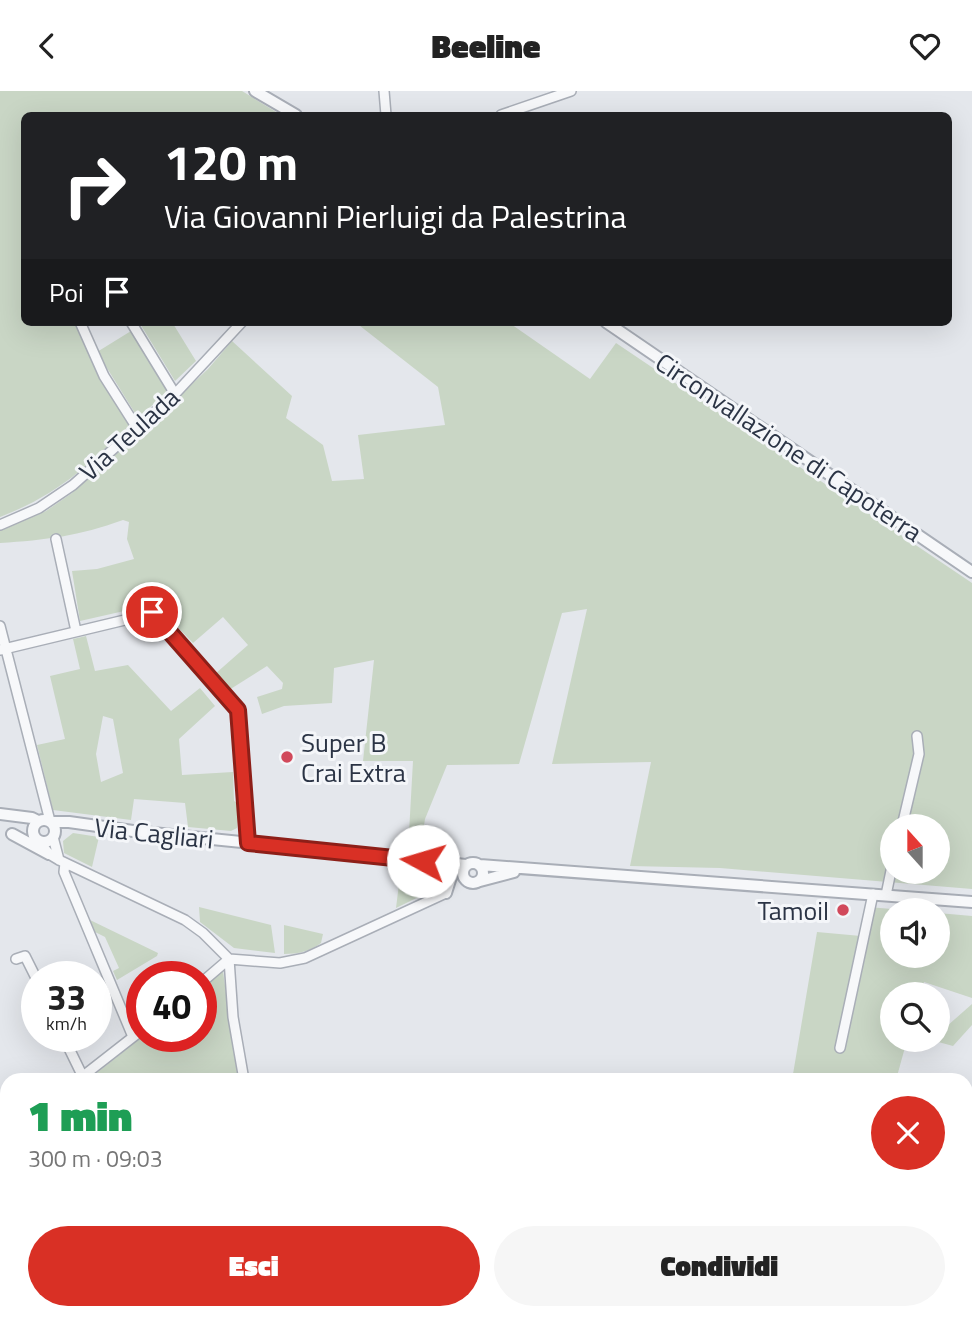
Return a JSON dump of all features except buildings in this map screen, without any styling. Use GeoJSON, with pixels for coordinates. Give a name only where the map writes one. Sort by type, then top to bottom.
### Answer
{"type":"FeatureCollection","features":[{"type":"Feature","properties":{"kind":"street"},"geometry":{"type":"LineString","coordinates":[[255,91],[291,112]]}},
{"type":"Feature","properties":{"kind":"street"},"geometry":{"type":"LineString","coordinates":[[384,91],[386,112]]}},
{"type":"Feature","properties":{"kind":"street"},"geometry":{"type":"LineString","coordinates":[[510,112],[571,91]]}},
{"type":"Feature","properties":{"kind":"street"},"geometry":{"type":"LineString","coordinates":[[82,326],[104,376],[137,428]]}},
{"type":"Feature","properties":{"kind":"street"},"geometry":{"type":"LineString","coordinates":[[133,326],[175,394]]}},
{"type":"Feature","properties":{"kind":"street","name":"Via Teulada"},"geometry":{"type":"LineString","coordinates":[[0,525],[61,496],[175,394],[238,326]]}},
{"type":"Feature","properties":{"kind":"street","name":"Circonvallazione di Capoterra"},"geometry":{"type":"LineString","coordinates":[[612,326],[972,572]]}},
{"type":"Feature","properties":{"kind":"street"},"geometry":{"type":"LineString","coordinates":[[56,539],[76,631]]}},
{"type":"Feature","properties":{"kind":"street"},"geometry":{"type":"LineString","coordinates":[[3,649],[154,613],[236,705],[240,717],[248,843]]}},
{"type":"Feature","properties":{"kind":"street"},"geometry":{"type":"LineString","coordinates":[[0,626],[3,649],[45,803],[45,821]]}},
{"type":"Feature","properties":{"kind":"street"},"geometry":{"type":"LineString","coordinates":[[905,814],[919,754],[917,736]]}},
{"type":"Feature","properties":{"kind":"street","name":"Via Cagliari"},"geometry":{"type":"LineString","coordinates":[[0,814],[442,864],[464,872]]}},
{"type":"Feature","properties":{"kind":"street"},"geometry":{"type":"LineString","coordinates":[[45,821],[55,829],[57,859]]}},
{"type":"Feature","properties":{"kind":"street"},"geometry":{"type":"LineString","coordinates":[[45,821],[33,830],[38,841],[57,859],[64,872],[126,1020]]}},
{"type":"Feature","properties":{"kind":"street","name":"Via Cagliari"},"geometry":{"type":"LineString","coordinates":[[54,837],[79,825]]}},
{"type":"Feature","properties":{"kind":"street"},"geometry":{"type":"LineString","coordinates":[[0,830],[38,841],[46,842],[54,837]]}},
{"type":"Feature","properties":{"kind":"street"},"geometry":{"type":"LineString","coordinates":[[12,834],[57,859],[185,920],[219,947],[229,959],[233,1017],[243,1073]]}},
{"type":"Feature","properties":{"kind":"street"},"geometry":{"type":"LineString","coordinates":[[446,893],[455,887],[474,862],[526,870],[972,902]]}},
{"type":"Feature","properties":{"kind":"street"},"geometry":{"type":"LineString","coordinates":[[442,864],[452,877],[446,893]]}},
{"type":"Feature","properties":{"kind":"street"},"geometry":{"type":"LineString","coordinates":[[464,872],[468,882],[477,882],[483,875],[480,865]]}},
{"type":"Feature","properties":{"kind":"street"},"geometry":{"type":"LineString","coordinates":[[217,969],[229,959],[280,963],[305,958],[446,893],[526,870]]}},
{"type":"Feature","properties":{"kind":"street"},"geometry":{"type":"LineString","coordinates":[[886,895],[888,884]]}},
{"type":"Feature","properties":{"kind":"street"},"geometry":{"type":"LineString","coordinates":[[841,1048],[873,894]]}},
{"type":"Feature","properties":{"kind":"street"},"geometry":{"type":"LineString","coordinates":[[16,959],[25,956],[28,961]]}},
{"type":"Feature","properties":{"kind":"street"},"geometry":{"type":"LineString","coordinates":[[87,1073],[126,1043]]}},
{"type":"Feature","properties":{"kind":"street"},"geometry":{"type":"LineString","coordinates":[[70,1052],[79,1073]]}},
{"type":"Feature","properties":{"kind":"green space"},"geometry":{"type":"Polygon","coordinates":[[[0,91],[242,91],[276,112],[21,112],[21,326],[79,326],[130,425],[70,479],[38,499],[0,517],[0,91]]]}},
{"type":"Feature","properties":{"kind":"green space"},"geometry":{"type":"Polygon","coordinates":[[[141,326],[174,326],[196,361],[175,381],[141,326]]]}},
{"type":"Feature","properties":{"kind":"green space"},"geometry":{"type":"Polygon","coordinates":[[[360,326],[514,326],[590,379],[616,343],[972,583],[972,889],[912,884],[950,884],[950,814],[880,814],[880,881],[720,868],[630,866],[651,762],[552,764],[587,609],[562,613],[519,764],[447,765],[425,819],[420,852],[408,851],[413,761],[363,761],[374,660],[334,668],[332,703],[284,706],[262,714],[257,697],[282,689],[283,683],[267,666],[229,690],[215,674],[248,645],[223,617],[193,643],[155,604],[80,621],[72,571],[97,569],[134,559],[127,539],[129,522],[123,520],[62,536],[0,543],[0,531],[46,511],[72,493],[208,369],[232,341],[292,396],[286,418],[323,445],[332,481],[364,479],[358,435],[445,425],[438,387],[360,326]]]}},
{"type":"Feature","properties":{"kind":"green space"},"geometry":{"type":"Polygon","coordinates":[[[131,331],[168,391],[138,418],[97,352],[131,331]]]}},
{"type":"Feature","properties":{"kind":"green space"},"geometry":{"type":"Polygon","coordinates":[[[86,636],[95,671],[128,665],[171,711],[200,688],[215,706],[179,739],[182,775],[233,772],[234,801],[239,804],[237,828],[231,831],[188,827],[185,803],[134,799],[131,820],[53,810],[37,745],[65,739],[50,676],[80,669],[73,639],[86,636]],[[103,716],[96,754],[101,782],[123,773],[113,719],[103,716]]]}},
{"type":"Feature","properties":{"kind":"green space"},"geometry":{"type":"Polygon","coordinates":[[[73,833],[99,837],[92,867],[64,853],[63,841],[73,833]]]}},
{"type":"Feature","properties":{"kind":"green space"},"geometry":{"type":"Polygon","coordinates":[[[401,868],[439,871],[444,879],[443,885],[396,908],[401,868]]]}},
{"type":"Feature","properties":{"kind":"green space"},"geometry":{"type":"Polygon","coordinates":[[[199,907],[271,925],[275,953],[234,948],[200,922],[199,907]]]}},
{"type":"Feature","properties":{"kind":"green space"},"geometry":{"type":"Polygon","coordinates":[[[868,907],[880,908],[880,968],[950,968],[950,914],[972,916],[972,998],[950,991],[950,982],[880,982],[880,1052],[904,1052],[898,1073],[793,1073],[817,932],[861,936],[868,907]]]}},
{"type":"Feature","properties":{"kind":"green space"},"geometry":{"type":"Polygon","coordinates":[[[90,920],[158,953],[157,956],[149,961],[126,961],[126,975],[117,980],[113,971],[119,968],[105,937],[95,932],[90,920]]]}},
{"type":"Feature","properties":{"kind":"green space"},"geometry":{"type":"Polygon","coordinates":[[[284,925],[323,934],[321,943],[304,951],[284,954],[284,925]]]}},
{"type":"Feature","properties":{"kind":"green space"},"geometry":{"type":"Polygon","coordinates":[[[223,971],[237,1073],[97,1073],[126,1050],[126,1052],[217,1052],[217,976],[223,971]]]}},
{"type":"Feature","properties":{"kind":"green space"},"geometry":{"type":"Polygon","coordinates":[[[972,1004],[972,1025],[953,1046],[950,1045],[950,1023],[972,1004]]]}},
{"type":"Feature","properties":{"kind":"place","name":"Super B Crai Extra"},"geometry":{"type":"Point","coordinates":[287,757]}},
{"type":"Feature","properties":{"kind":"place","name":"Tamoil"},"geometry":{"type":"Point","coordinates":[843,910]}},
{"type":"Feature","properties":{"kind":"route"},"geometry":{"type":"LineString","coordinates":[[152,612],[236,705],[242,740],[248,843],[423,861]]}}]}
